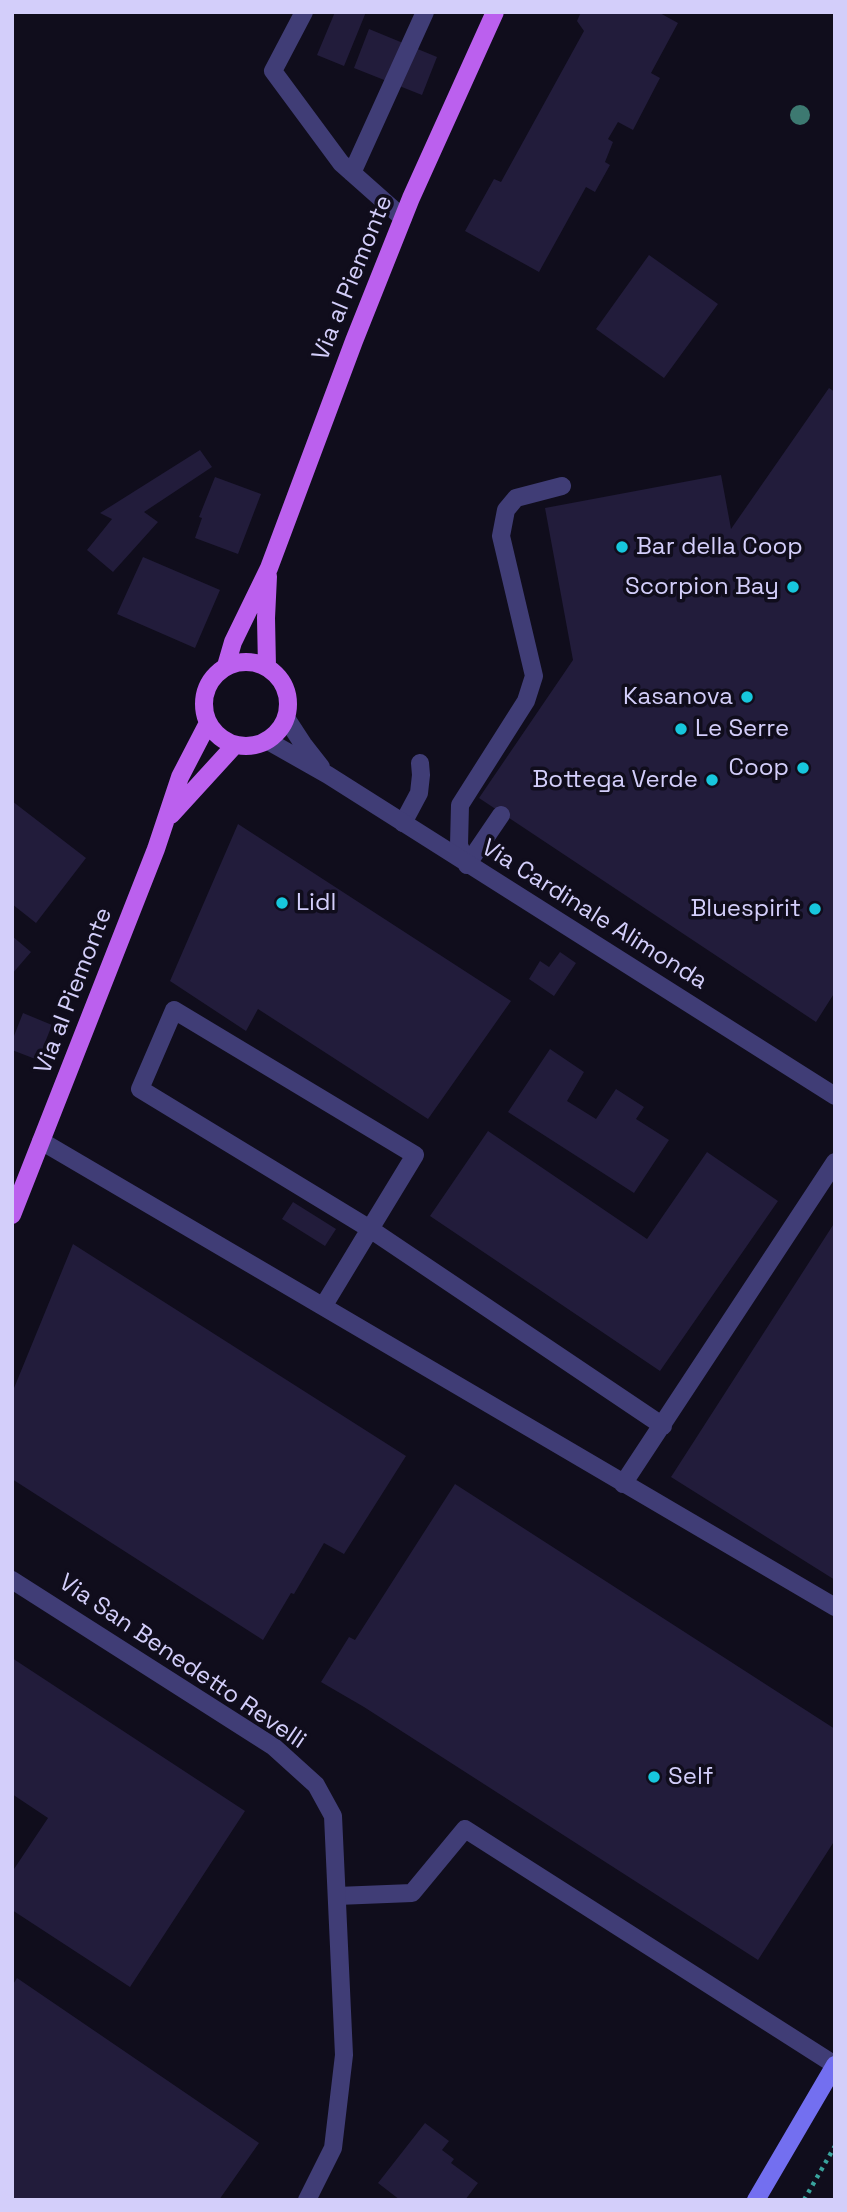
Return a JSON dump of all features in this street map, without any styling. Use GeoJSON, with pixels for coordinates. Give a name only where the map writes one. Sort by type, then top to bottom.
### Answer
{"type":"FeatureCollection","features":[{"type":"Feature","properties":{"kind":"main road","name":"Via al Piemonte"},"geometry":{"type":"LineString","coordinates":[[12,1215],[156,849],[180,777],[208,723],[204,711],[205,693],[213,677],[226,666],[233,642],[269,568],[403,218],[495,12]]}},
{"type":"Feature","properties":{"kind":"main road","name":"Via al Piemonte"},"geometry":{"type":"LineString","coordinates":[[267,667],[269,568]]}},
{"type":"Feature","properties":{"kind":"main road"},"geometry":{"type":"LineString","coordinates":[[208,723],[222,739],[235,745],[254,746],[268,741],[278,732],[286,718],[289,699],[281,679],[267,667],[253,662],[243,661],[226,666]]}},
{"type":"Feature","properties":{"kind":"main road","name":"Via al Piemonte"},"geometry":{"type":"LineString","coordinates":[[164,823],[235,745]]}},
{"type":"Feature","properties":{"kind":"main road"},"geometry":{"type":"LineString","coordinates":[[756,2200],[835,2065]]}},
{"type":"Feature","properties":{"kind":"street"},"geometry":{"type":"LineString","coordinates":[[304,12],[274,71],[341,163],[403,218]]}},
{"type":"Feature","properties":{"kind":"street"},"geometry":{"type":"LineString","coordinates":[[352,173],[425,12]]}},
{"type":"Feature","properties":{"kind":"street"},"geometry":{"type":"LineString","coordinates":[[467,865],[459,845],[460,805],[526,701],[534,676],[501,536],[506,510],[516,498],[562,486]]}},
{"type":"Feature","properties":{"kind":"street"},"geometry":{"type":"LineString","coordinates":[[286,718],[328,775]]}},
{"type":"Feature","properties":{"kind":"street","name":"Via Cardinale Alimonda"},"geometry":{"type":"LineString","coordinates":[[268,741],[328,775],[835,1096]]}},
{"type":"Feature","properties":{"kind":"street"},"geometry":{"type":"LineString","coordinates":[[403,823],[419,793],[420,763]]}},
{"type":"Feature","properties":{"kind":"street"},"geometry":{"type":"LineString","coordinates":[[467,865],[501,815]]}},
{"type":"Feature","properties":{"kind":"street"},"geometry":{"type":"LineString","coordinates":[[324,1306],[370,1229],[415,1155],[174,1010],[140,1089],[370,1229],[663,1426]]}},
{"type":"Feature","properties":{"kind":"street"},"geometry":{"type":"LineString","coordinates":[[41,1141],[835,1607]]}},
{"type":"Feature","properties":{"kind":"street"},"geometry":{"type":"LineString","coordinates":[[623,1484],[835,1162]]}},
{"type":"Feature","properties":{"kind":"street","name":"Via San Benedetto Revelli"},"geometry":{"type":"LineString","coordinates":[[12,1580],[274,1747],[316,1785],[333,1816],[344,2055],[333,2148],[307,2200]]}},
{"type":"Feature","properties":{"kind":"street"},"geometry":{"type":"LineString","coordinates":[[337,1896],[412,1893],[465,1829],[835,2065]]}},
{"type":"Feature","properties":{"kind":"path"},"geometry":{"type":"LineString","coordinates":[[804,2200],[835,2146]]}},
{"type":"Feature","properties":{"kind":"building"},"geometry":{"type":"Polygon","coordinates":[[[335,12],[366,12],[344,66],[317,55],[335,12]]]}},
{"type":"Feature","properties":{"kind":"building"},"geometry":{"type":"Polygon","coordinates":[[[581,12],[658,12],[678,23],[651,73],[660,78],[633,130],[618,122],[608,139],[613,142],[605,162],[610,165],[595,192],[586,187],[539,272],[465,231],[494,179],[501,182],[584,31],[577,21],[581,12]]]}},
{"type":"Feature","properties":{"kind":"building"},"geometry":{"type":"Polygon","coordinates":[[[369,29],[437,57],[422,95],[354,68],[369,29]]]}},
{"type":"Feature","properties":{"kind":"building"},"geometry":{"type":"Polygon","coordinates":[[[649,255],[718,304],[664,378],[596,329],[649,255]]]}},
{"type":"Feature","properties":{"kind":"building","name":"Le Serre"},"geometry":{"type":"Polygon","coordinates":[[[829,388],[835,392],[835,992],[816,1022],[479,798],[573,660],[545,508],[721,475],[731,529],[829,388]]]}},
{"type":"Feature","properties":{"kind":"building"},"geometry":{"type":"Polygon","coordinates":[[[200,450],[212,467],[144,512],[158,522],[113,572],[87,550],[112,519],[100,513],[200,450]]]}},
{"type":"Feature","properties":{"kind":"building"},"geometry":{"type":"Polygon","coordinates":[[[215,477],[261,494],[238,554],[195,538],[202,518],[199,517],[215,477]]]}},
{"type":"Feature","properties":{"kind":"building"},"geometry":{"type":"Polygon","coordinates":[[[143,557],[220,590],[195,648],[117,614],[143,557]]]}},
{"type":"Feature","properties":{"kind":"building"},"geometry":{"type":"Polygon","coordinates":[[[12,801],[86,858],[36,923],[12,904],[12,801]]]}},
{"type":"Feature","properties":{"kind":"building","name":"Lidl"},"geometry":{"type":"Polygon","coordinates":[[[238,824],[511,1001],[428,1119],[258,1009],[246,1031],[170,981],[238,824]]]}},
{"type":"Feature","properties":{"kind":"building"},"geometry":{"type":"Polygon","coordinates":[[[12,936],[31,952],[12,974],[12,936]]]}},
{"type":"Feature","properties":{"kind":"building"},"geometry":{"type":"Polygon","coordinates":[[[560,952],[576,963],[554,996],[529,979],[540,961],[549,967],[560,952]]]}},
{"type":"Feature","properties":{"kind":"building"},"geometry":{"type":"Polygon","coordinates":[[[23,1013],[52,1025],[38,1060],[12,1050],[12,1041],[23,1013]]]}},
{"type":"Feature","properties":{"kind":"building"},"geometry":{"type":"Polygon","coordinates":[[[550,1049],[584,1072],[567,1101],[596,1119],[616,1089],[644,1107],[636,1119],[669,1140],[634,1193],[508,1112],[550,1049]]]}},
{"type":"Feature","properties":{"kind":"building"},"geometry":{"type":"Polygon","coordinates":[[[488,1131],[647,1239],[707,1152],[778,1201],[660,1371],[430,1216],[488,1131]]]}},
{"type":"Feature","properties":{"kind":"building"},"geometry":{"type":"Polygon","coordinates":[[[293,1202],[336,1229],[325,1246],[282,1219],[293,1202]]]}},
{"type":"Feature","properties":{"kind":"building"},"geometry":{"type":"Polygon","coordinates":[[[835,1222],[835,1580],[671,1477],[835,1222]]]}},
{"type":"Feature","properties":{"kind":"building"},"geometry":{"type":"Polygon","coordinates":[[[73,1244],[406,1456],[344,1554],[324,1543],[263,1640],[12,1479],[12,1393],[73,1244]]]}},
{"type":"Feature","properties":{"kind":"building","name":"Self"},"geometry":{"type":"Polygon","coordinates":[[[455,1484],[835,1729],[835,1840],[758,1960],[321,1682],[349,1637],[355,1640],[455,1484]]]}},
{"type":"Feature","properties":{"kind":"building"},"geometry":{"type":"Polygon","coordinates":[[[12,1658],[245,1811],[130,1987],[12,1910],[12,1872],[48,1818],[12,1794],[12,1658]]]}},
{"type":"Feature","properties":{"kind":"building"},"geometry":{"type":"Polygon","coordinates":[[[17,1978],[259,2143],[219,2200],[12,2200],[12,1986],[17,1978]]]}},
{"type":"Feature","properties":{"kind":"building"},"geometry":{"type":"Polygon","coordinates":[[[425,2123],[449,2141],[442,2150],[454,2159],[451,2163],[478,2183],[465,2200],[400,2200],[378,2183],[425,2123]]]}},
{"type":"Feature","properties":{"kind":"place","name":"Bar della Coop"},"geometry":{"type":"Point","coordinates":[622,547]}},
{"type":"Feature","properties":{"kind":"place","name":"Scorpion Bay"},"geometry":{"type":"Point","coordinates":[793,587]}},
{"type":"Feature","properties":{"kind":"place","name":"Kasanova"},"geometry":{"type":"Point","coordinates":[747,697]}},
{"type":"Feature","properties":{"kind":"place","name":"Le Serre"},"geometry":{"type":"Point","coordinates":[681,729]}},
{"type":"Feature","properties":{"kind":"place","name":"Coop"},"geometry":{"type":"Point","coordinates":[803,768]}},
{"type":"Feature","properties":{"kind":"place","name":"Bottega Verde"},"geometry":{"type":"Point","coordinates":[712,780]}},
{"type":"Feature","properties":{"kind":"place","name":"Lidl"},"geometry":{"type":"Point","coordinates":[282,903]}},
{"type":"Feature","properties":{"kind":"place","name":"Bluespirit"},"geometry":{"type":"Point","coordinates":[815,909]}},
{"type":"Feature","properties":{"kind":"place","name":"Self"},"geometry":{"type":"Point","coordinates":[654,1777]}}]}
